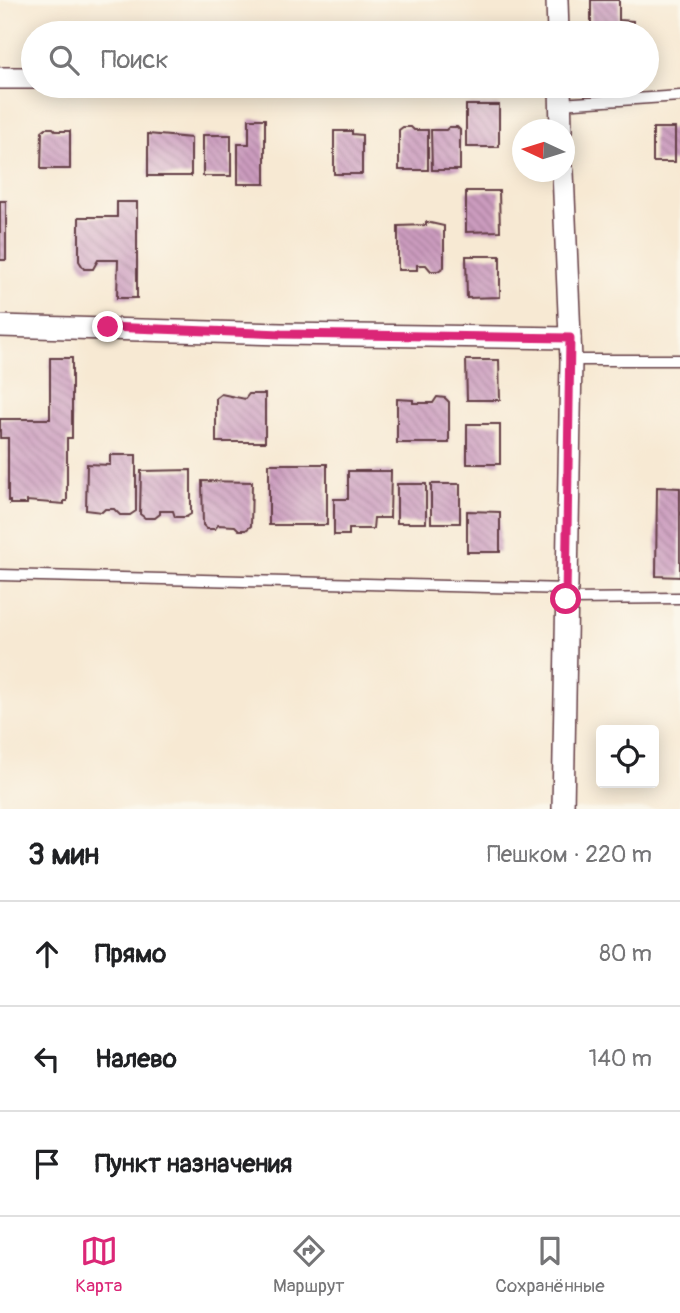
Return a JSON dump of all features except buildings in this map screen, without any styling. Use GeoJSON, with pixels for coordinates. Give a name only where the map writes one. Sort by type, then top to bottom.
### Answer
{"type":"FeatureCollection","features":[{"type":"Feature","properties":{"kind":"street"},"geometry":{"type":"LineString","coordinates":[[557,0],[558,21]]}},
{"type":"Feature","properties":{"kind":"street"},"geometry":{"type":"LineString","coordinates":[[0,78],[21,78]]}},
{"type":"Feature","properties":{"kind":"street"},"geometry":{"type":"LineString","coordinates":[[560,98],[561,119]]}},
{"type":"Feature","properties":{"kind":"street"},"geometry":{"type":"LineString","coordinates":[[563,182],[571,360],[563,809]]}},
{"type":"Feature","properties":{"kind":"street"},"geometry":{"type":"LineString","coordinates":[[0,326],[570,338]]}},
{"type":"Feature","properties":{"kind":"lane"},"geometry":{"type":"LineString","coordinates":[[659,96],[680,96]]}},
{"type":"Feature","properties":{"kind":"lane"},"geometry":{"type":"LineString","coordinates":[[571,360],[680,360]]}},
{"type":"Feature","properties":{"kind":"lane"},"geometry":{"type":"LineString","coordinates":[[0,575],[680,598]]}},
{"type":"Feature","properties":{"kind":"route"},"geometry":{"type":"LineString","coordinates":[[108,327],[281,334],[570,338],[566,599]]}}]}
